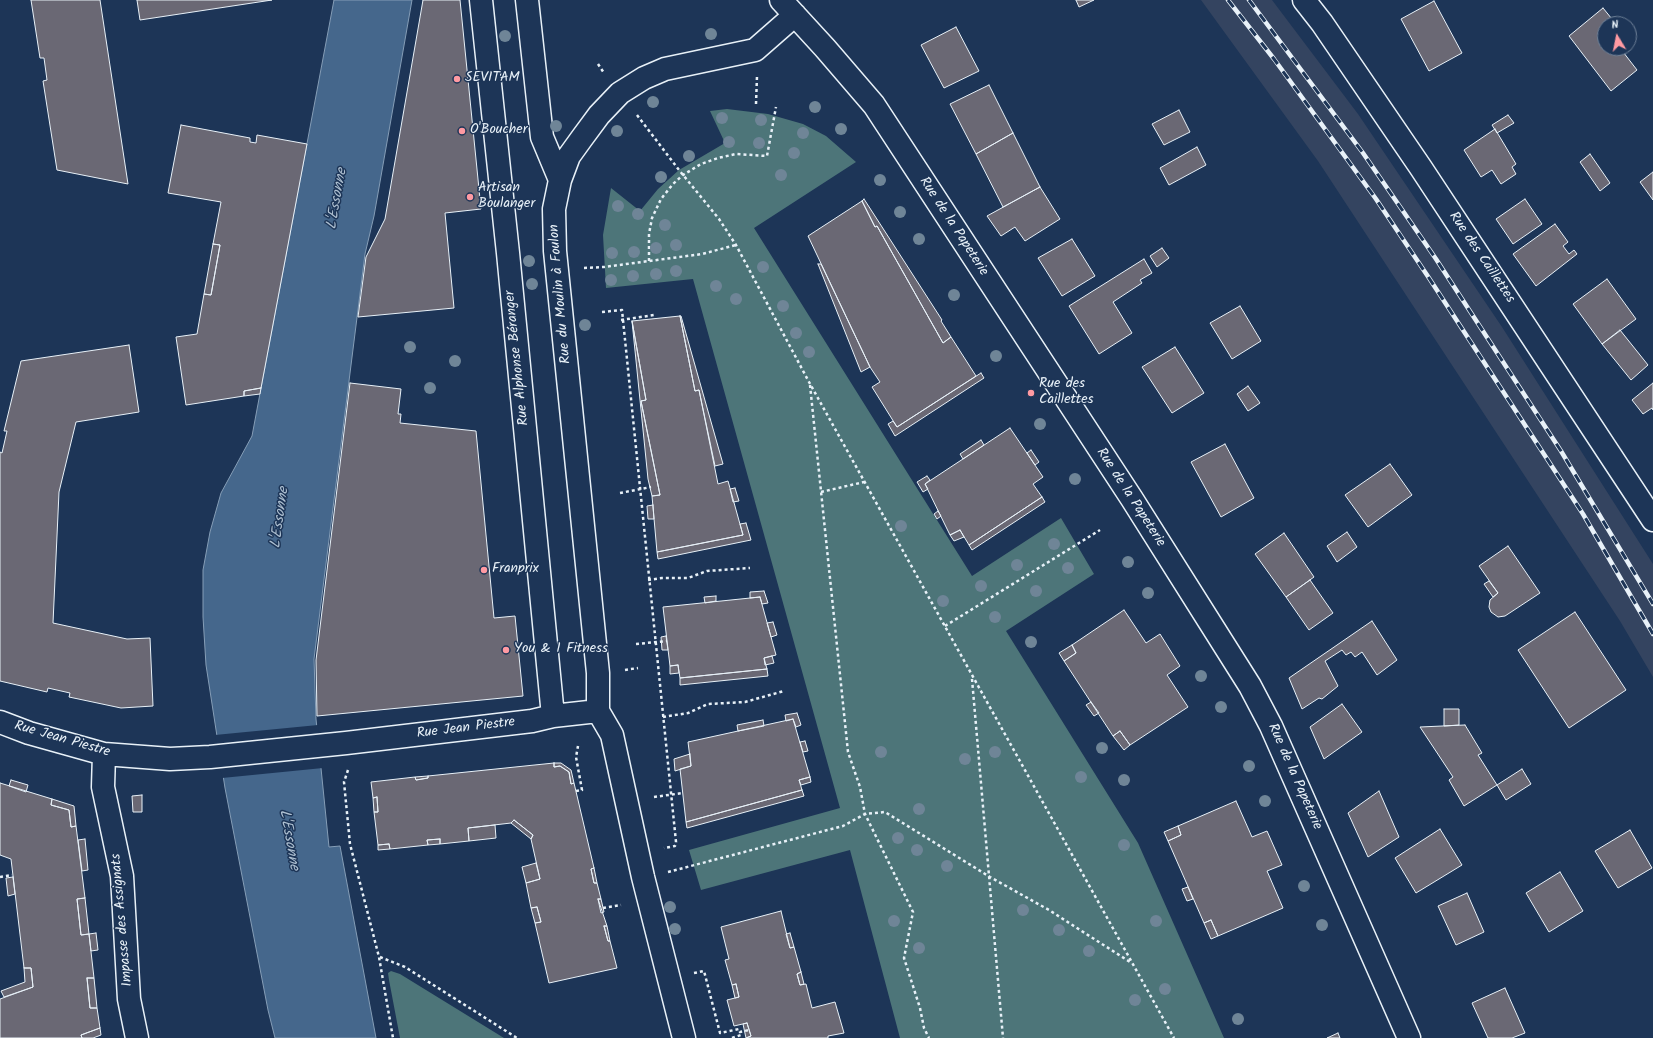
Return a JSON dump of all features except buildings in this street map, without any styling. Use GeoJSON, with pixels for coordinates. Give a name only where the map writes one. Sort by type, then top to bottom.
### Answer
{"type":"FeatureCollection","features":[{"type":"Feature","properties":{"kind":"street","name":"Rue Alphonse Béranger"},"geometry":{"type":"LineString","coordinates":[[481,0],[508,253],[553,716]]}},
{"type":"Feature","properties":{"kind":"street"},"geometry":{"type":"LineString","coordinates":[[527,0],[542,137],[560,180]]}},
{"type":"Feature","properties":{"kind":"street","name":"Rue des Caillettes"},"geometry":{"type":"LineString","coordinates":[[1304,0],[1322,23],[1421,168],[1653,520]]}},
{"type":"Feature","properties":{"kind":"street","name":"Rue du Moulin à Foulon"},"geometry":{"type":"LineString","coordinates":[[598,711],[598,673],[554,251],[554,209],[560,180],[570,156],[582,138],[599,115],[620,93],[644,78],[666,69],[755,50],[788,8]]}},
{"type":"Feature","properties":{"kind":"street","name":"Rue de la Papeterie"},"geometry":{"type":"LineString","coordinates":[[788,8],[874,105],[1132,499],[1250,686],[1272,726],[1409,1038]]}},
{"type":"Feature","properties":{"kind":"street","name":"Rue Jean Piestre"},"geometry":{"type":"LineString","coordinates":[[0,722],[29,733],[104,754],[170,759],[210,757],[330,745],[532,721],[553,716],[598,711]]}},
{"type":"Feature","properties":{"kind":"street"},"geometry":{"type":"LineString","coordinates":[[598,711],[612,735],[643,877],[683,1038]]}},
{"type":"Feature","properties":{"kind":"street","name":"Impasse des Assignats"},"geometry":{"type":"LineString","coordinates":[[104,754],[103,787],[122,876],[130,999],[137,1038]]}},
{"type":"Feature","properties":{"kind":"path"},"geometry":{"type":"LineString","coordinates":[[756,104],[757,74]]}},
{"type":"Feature","properties":{"kind":"path"},"geometry":{"type":"LineString","coordinates":[[649,261],[649,234],[652,218],[661,199],[683,175],[701,164],[736,154],[767,156],[776,107]]}},
{"type":"Feature","properties":{"kind":"path"},"geometry":{"type":"LineString","coordinates":[[636,114],[683,175],[719,218],[736,245],[864,482],[1174,1038]]}},
{"type":"Feature","properties":{"kind":"path"},"geometry":{"type":"LineString","coordinates":[[604,267],[702,254],[736,245]]}},
{"type":"Feature","properties":{"kind":"path"},"geometry":{"type":"LineString","coordinates":[[602,312],[622,310],[621,320],[676,842],[675,846],[668,847]]}},
{"type":"Feature","properties":{"kind":"path"},"geometry":{"type":"LineString","coordinates":[[621,320],[654,315]]}},
{"type":"Feature","properties":{"kind":"path"},"geometry":{"type":"LineString","coordinates":[[809,382],[848,752],[860,787],[865,814],[913,912],[904,958],[920,1008],[924,1028],[929,1038]]}},
{"type":"Feature","properties":{"kind":"path"},"geometry":{"type":"LineString","coordinates":[[821,492],[864,482]]}},
{"type":"Feature","properties":{"kind":"path"},"geometry":{"type":"LineString","coordinates":[[620,493],[651,487]]}},
{"type":"Feature","properties":{"kind":"path"},"geometry":{"type":"LineString","coordinates":[[944,626],[1100,530]]}},
{"type":"Feature","properties":{"kind":"path"},"geometry":{"type":"LineString","coordinates":[[648,580],[662,578],[688,578],[707,571],[750,568]]}},
{"type":"Feature","properties":{"kind":"path"},"geometry":{"type":"LineString","coordinates":[[636,644],[667,641]]}},
{"type":"Feature","properties":{"kind":"path"},"geometry":{"type":"LineString","coordinates":[[972,676],[1003,1038]]}},
{"type":"Feature","properties":{"kind":"path"},"geometry":{"type":"LineString","coordinates":[[663,717],[688,713],[708,704],[746,702],[784,691]]}},
{"type":"Feature","properties":{"kind":"path"},"geometry":{"type":"LineString","coordinates":[[576,791],[582,790],[576,757],[578,746]]}},
{"type":"Feature","properties":{"kind":"path"},"geometry":{"type":"LineString","coordinates":[[348,769],[344,782],[350,844],[379,957],[393,1038]]}},
{"type":"Feature","properties":{"kind":"path"},"geometry":{"type":"LineString","coordinates":[[659,796],[683,794]]}},
{"type":"Feature","properties":{"kind":"path"},"geometry":{"type":"LineString","coordinates":[[668,872],[843,826],[865,814],[885,812],[990,877],[1049,910],[1131,963]]}},
{"type":"Feature","properties":{"kind":"path"},"geometry":{"type":"LineString","coordinates":[[0,877],[12,875]]}},
{"type":"Feature","properties":{"kind":"path"},"geometry":{"type":"LineString","coordinates":[[603,908],[621,905]]}},
{"type":"Feature","properties":{"kind":"path"},"geometry":{"type":"LineString","coordinates":[[379,957],[404,967],[517,1038]]}},
{"type":"Feature","properties":{"kind":"path"},"geometry":{"type":"LineString","coordinates":[[699,972],[704,970],[720,1034],[739,1028],[740,1032]]}},
{"type":"Feature","properties":{"kind":"path"},"geometry":{"type":"LineString","coordinates":[[740,1032],[749,1030]]}},
{"type":"Feature","properties":{"kind":"path"},"geometry":{"type":"LineString","coordinates":[[732,1038],[741,1035],[740,1032]]}},
{"type":"Feature","properties":{"kind":"shaded area"},"geometry":{"type":"Polygon","coordinates":[[[1201,0],[1272,0],[1358,114],[1502,327],[1653,564],[1653,677],[1620,621],[1318,161],[1201,0]]]}},
{"type":"Feature","properties":{"kind":"green space"},"geometry":{"type":"Polygon","coordinates":[[[727,109],[768,114],[803,124],[826,136],[856,162],[754,228],[972,576],[1061,518],[1094,574],[1006,631],[1138,843],[1224,1038],[900,1038],[850,850],[701,890],[689,850],[840,808],[693,279],[606,288],[603,235],[611,188],[640,211],[658,189],[679,170],[725,143],[710,111],[727,109]]]}},
{"type":"Feature","properties":{"kind":"green space"},"geometry":{"type":"Polygon","coordinates":[[[391,971],[400,974],[504,1038],[400,1038],[388,973],[391,971]]]}},
{"type":"Feature","properties":{"kind":"water","name":"L'Essonne"},"geometry":{"type":"Polygon","coordinates":[[[334,0],[412,0],[374,216],[365,254],[314,659],[316,719],[329,847],[340,846],[376,1038],[275,1038],[268,1010],[225,788],[206,665],[203,617],[203,570],[210,532],[221,493],[252,436],[334,0]]]}},
{"type":"Feature","properties":{"kind":"pier"},"geometry":{"type":"Polygon","coordinates":[[[318,725],[323,768],[222,778],[215,735],[318,725]]]}},
{"type":"Feature","properties":{"kind":"railway"},"geometry":{"type":"LineString","coordinates":[[1228,0],[1274,59],[1376,199],[1429,278],[1583,514],[1653,634]]}},
{"type":"Feature","properties":{"kind":"railway"},"geometry":{"type":"LineString","coordinates":[[1249,0],[1363,153],[1436,259],[1561,451],[1653,604]]}},
{"type":"Feature","properties":{"kind":"place","name":"SEVITAM"},"geometry":{"type":"Point","coordinates":[457,79]}},
{"type":"Feature","properties":{"kind":"place","name":"O'Boucher"},"geometry":{"type":"Point","coordinates":[462,131]}},
{"type":"Feature","properties":{"kind":"place","name":"Artisan Boulanger"},"geometry":{"type":"Point","coordinates":[470,197]}},
{"type":"Feature","properties":{"kind":"place","name":"Rue des Caillettes"},"geometry":{"type":"Point","coordinates":[1031,393]}},
{"type":"Feature","properties":{"kind":"place","name":"Franprix"},"geometry":{"type":"Point","coordinates":[484,570]}},
{"type":"Feature","properties":{"kind":"place","name":"You & I Fitness"},"geometry":{"type":"Point","coordinates":[506,650]}}]}
